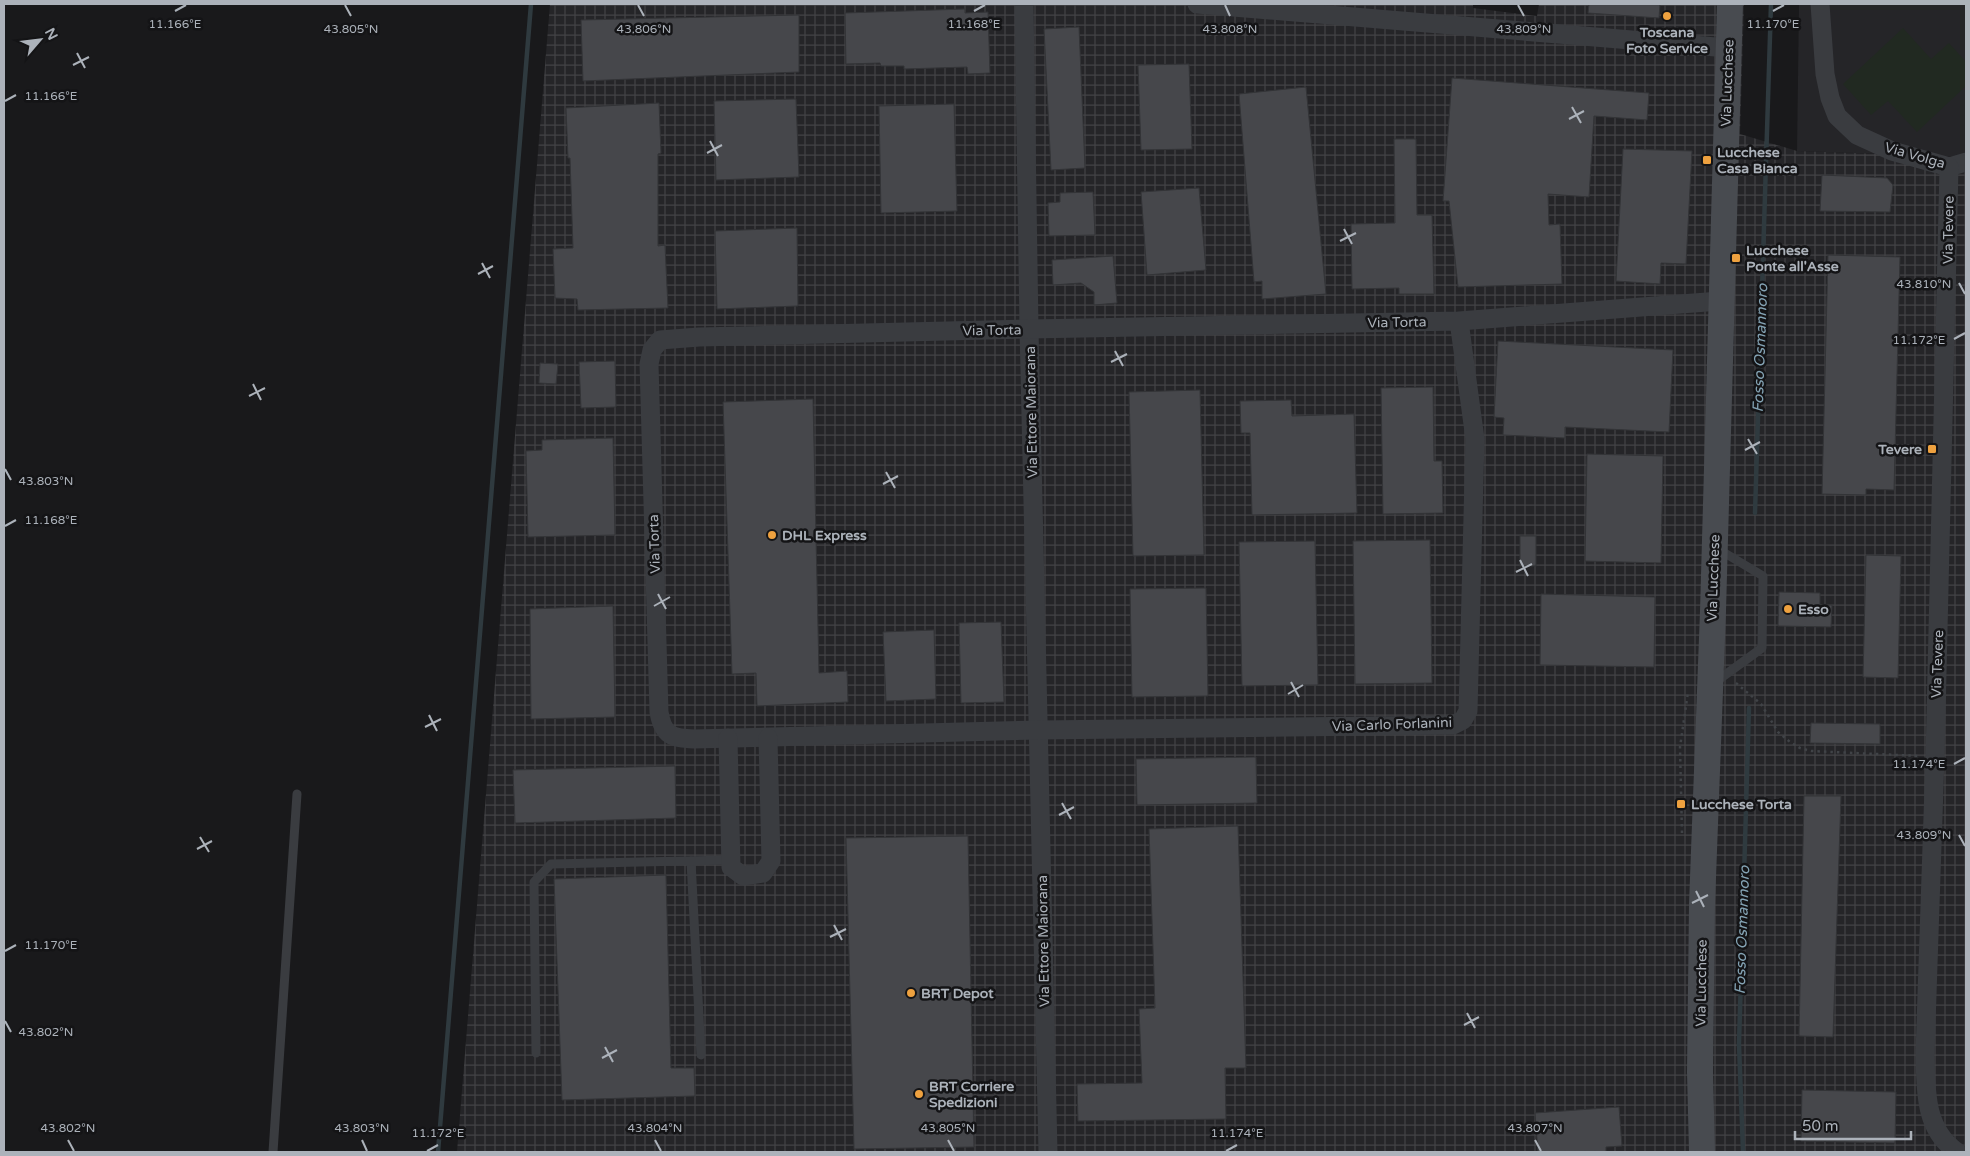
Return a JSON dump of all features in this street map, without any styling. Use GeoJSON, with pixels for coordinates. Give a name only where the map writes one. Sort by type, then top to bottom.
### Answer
{"type":"FeatureCollection","features":[{"type":"Feature","properties":{"kind":"main road","name":"Via Lucchese"},"geometry":{"type":"LineString","coordinates":[[1702,1152],[1700,1062],[1702,904],[1718,680],[1714,548],[1730,4]]}},
{"type":"Feature","properties":{"kind":"street","name":"Via Ettore Maiorana"},"geometry":{"type":"LineString","coordinates":[[1024,4],[1029,329],[1048,1152]]}},
{"type":"Feature","properties":{"kind":"street"},"geometry":{"type":"LineString","coordinates":[[1197,4],[1728,48]]}},
{"type":"Feature","properties":{"kind":"street","name":"Via Volga"},"geometry":{"type":"LineString","coordinates":[[1820,4],[1825,74],[1830,98],[1837,116],[1857,135],[1892,151],[1958,164]]}},
{"type":"Feature","properties":{"kind":"street","name":"Via Tevere"},"geometry":{"type":"LineString","coordinates":[[1957,1152],[1949,1147],[1934,1125],[1929,1112],[1926,1094],[1926,1044],[1958,164]]}},
{"type":"Feature","properties":{"kind":"street","name":"Via Torta"},"geometry":{"type":"LineString","coordinates":[[728,738],[675,738],[666,732],[660,720],[649,364],[652,350],[656,344],[667,339],[1029,329],[1459,321],[1720,301]]}},
{"type":"Feature","properties":{"kind":"street","name":"Via Carlo Forlanini"},"geometry":{"type":"LineString","coordinates":[[1039,730],[1454,725],[1463,720],[1468,711],[1475,439],[1459,321]]}},
{"type":"Feature","properties":{"kind":"street"},"geometry":{"type":"LineString","coordinates":[[768,738],[770,861],[763,873],[743,876],[731,867],[730,860],[728,738],[1039,730]]}},
{"type":"Feature","properties":{"kind":"lane"},"geometry":{"type":"LineString","coordinates":[[1714,548],[1763,576],[1762,648],[1718,680]]}},
{"type":"Feature","properties":{"kind":"lane"},"geometry":{"type":"LineString","coordinates":[[273,1152],[297,794]]}},
{"type":"Feature","properties":{"kind":"lane"},"geometry":{"type":"LineString","coordinates":[[691,860],[701,1055]]}},
{"type":"Feature","properties":{"kind":"lane"},"geometry":{"type":"LineString","coordinates":[[536,1052],[534,882],[551,864],[730,860]]}},
{"type":"Feature","properties":{"kind":"path"},"geometry":{"type":"LineString","coordinates":[[1718,680],[1761,704],[1778,732],[1800,748],[1811,751],[1935,757]]}},
{"type":"Feature","properties":{"kind":"shaded area"},"geometry":{"type":"Polygon","coordinates":[[[550,4],[1473,4],[1473,8],[1537,16],[1539,4],[1744,4],[1740,134],[1797,151],[1966,157],[1966,1152],[457,1152],[550,4]]]}},
{"type":"Feature","properties":{"kind":"shaded area"},"geometry":{"type":"Polygon","coordinates":[[[1799,4],[1966,4],[1966,157],[1797,151],[1799,4]]]}},
{"type":"Feature","properties":{"kind":"shaded area"},"geometry":{"type":"Polygon","coordinates":[[[1903,28],[1931,59],[1949,43],[1966,62],[1966,86],[1917,132],[1888,101],[1871,115],[1843,84],[1903,28]]]}},
{"type":"Feature","properties":{"kind":"building"},"geometry":{"type":"Polygon","coordinates":[[[1589,4],[1660,4],[1659,18],[1588,13],[1589,4]]]}},
{"type":"Feature","properties":{"kind":"building"},"geometry":{"type":"Polygon","coordinates":[[[965,9],[965,13],[988,12],[990,73],[968,74],[967,67],[904,69],[904,66],[881,66],[880,63],[846,64],[845,13],[965,9]]]}},
{"type":"Feature","properties":{"kind":"building"},"geometry":{"type":"Polygon","coordinates":[[[799,15],[799,72],[583,81],[581,20],[799,15]]]}},
{"type":"Feature","properties":{"kind":"building"},"geometry":{"type":"Polygon","coordinates":[[[1079,27],[1085,168],[1051,170],[1044,29],[1079,27]]]}},
{"type":"Feature","properties":{"kind":"building"},"geometry":{"type":"Polygon","coordinates":[[[1189,64],[1192,149],[1141,150],[1138,65],[1189,64]]]}},
{"type":"Feature","properties":{"kind":"building"},"geometry":{"type":"Polygon","coordinates":[[[1452,78],[1649,93],[1647,120],[1594,116],[1589,197],[1548,194],[1549,225],[1560,224],[1562,284],[1458,287],[1449,201],[1443,201],[1452,78]]]}},
{"type":"Feature","properties":{"kind":"building"},"geometry":{"type":"Polygon","coordinates":[[[1306,87],[1326,294],[1262,299],[1262,281],[1254,282],[1239,94],[1306,87]]]}},
{"type":"Feature","properties":{"kind":"building"},"geometry":{"type":"Polygon","coordinates":[[[796,99],[799,177],[716,180],[714,101],[796,99]]]}},
{"type":"Feature","properties":{"kind":"building"},"geometry":{"type":"Polygon","coordinates":[[[659,103],[661,153],[658,154],[658,246],[665,245],[668,308],[578,310],[577,299],[555,298],[553,249],[573,248],[566,108],[659,103]]]}},
{"type":"Feature","properties":{"kind":"building"},"geometry":{"type":"Polygon","coordinates":[[[954,104],[957,211],[881,213],[879,106],[954,104]]]}},
{"type":"Feature","properties":{"kind":"building"},"geometry":{"type":"Polygon","coordinates":[[[1394,139],[1416,139],[1417,215],[1432,215],[1434,294],[1399,294],[1399,288],[1352,289],[1351,224],[1395,223],[1394,139]]]}},
{"type":"Feature","properties":{"kind":"building"},"geometry":{"type":"Polygon","coordinates":[[[1623,149],[1692,151],[1686,264],[1661,263],[1660,284],[1616,281],[1623,149]]]}},
{"type":"Feature","properties":{"kind":"building"},"geometry":{"type":"Polygon","coordinates":[[[1822,175],[1887,178],[1893,185],[1890,212],[1820,211],[1822,175]]]}},
{"type":"Feature","properties":{"kind":"building"},"geometry":{"type":"Polygon","coordinates":[[[1199,188],[1206,270],[1147,275],[1141,192],[1199,188]]]}},
{"type":"Feature","properties":{"kind":"building"},"geometry":{"type":"Polygon","coordinates":[[[1093,192],[1095,235],[1049,236],[1048,203],[1060,202],[1060,193],[1093,192]]]}},
{"type":"Feature","properties":{"kind":"building"},"geometry":{"type":"Polygon","coordinates":[[[797,228],[798,306],[717,309],[715,231],[797,228]]]}},
{"type":"Feature","properties":{"kind":"building"},"geometry":{"type":"Polygon","coordinates":[[[1828,255],[1900,257],[1894,490],[1866,489],[1866,495],[1822,494],[1828,255]]]}},
{"type":"Feature","properties":{"kind":"building"},"geometry":{"type":"Polygon","coordinates":[[[1113,256],[1117,303],[1094,305],[1094,292],[1081,283],[1053,285],[1052,260],[1113,256]]]}},
{"type":"Feature","properties":{"kind":"building"},"geometry":{"type":"Polygon","coordinates":[[[1498,341],[1673,350],[1669,432],[1565,427],[1565,438],[1503,435],[1504,418],[1494,417],[1498,341]]]}},
{"type":"Feature","properties":{"kind":"building"},"geometry":{"type":"Polygon","coordinates":[[[615,361],[616,407],[581,408],[579,362],[615,361]]]}},
{"type":"Feature","properties":{"kind":"building"},"geometry":{"type":"Polygon","coordinates":[[[540,363],[558,364],[556,384],[539,383],[540,363]]]}},
{"type":"Feature","properties":{"kind":"building"},"geometry":{"type":"Polygon","coordinates":[[[1433,387],[1434,461],[1442,461],[1443,513],[1383,514],[1381,388],[1433,387]]]}},
{"type":"Feature","properties":{"kind":"building"},"geometry":{"type":"Polygon","coordinates":[[[1200,390],[1204,555],[1133,556],[1129,392],[1200,390]]]}},
{"type":"Feature","properties":{"kind":"building","name":"DHL Express"},"geometry":{"type":"Polygon","coordinates":[[[813,399],[819,673],[847,671],[848,702],[757,706],[756,673],[732,674],[723,402],[813,399]]]}},
{"type":"Feature","properties":{"kind":"building"},"geometry":{"type":"Polygon","coordinates":[[[1291,400],[1292,416],[1354,414],[1357,513],[1252,515],[1250,433],[1241,433],[1240,401],[1291,400]]]}},
{"type":"Feature","properties":{"kind":"building"},"geometry":{"type":"Polygon","coordinates":[[[613,438],[615,535],[528,537],[526,451],[542,450],[542,440],[613,438]]]}},
{"type":"Feature","properties":{"kind":"building"},"geometry":{"type":"Polygon","coordinates":[[[1587,454],[1663,456],[1661,563],[1585,561],[1587,454]]]}},
{"type":"Feature","properties":{"kind":"building"},"geometry":{"type":"Polygon","coordinates":[[[1520,536],[1536,536],[1536,566],[1520,566],[1520,536]]]}},
{"type":"Feature","properties":{"kind":"building"},"geometry":{"type":"Polygon","coordinates":[[[1430,540],[1432,683],[1355,684],[1353,541],[1430,540]]]}},
{"type":"Feature","properties":{"kind":"building"},"geometry":{"type":"Polygon","coordinates":[[[1315,541],[1318,685],[1242,686],[1239,542],[1315,541]]]}},
{"type":"Feature","properties":{"kind":"building"},"geometry":{"type":"Polygon","coordinates":[[[1866,555],[1901,556],[1898,678],[1863,677],[1866,555]]]}},
{"type":"Feature","properties":{"kind":"building"},"geometry":{"type":"Polygon","coordinates":[[[1206,588],[1208,696],[1132,697],[1130,589],[1206,588]]]}},
{"type":"Feature","properties":{"kind":"building"},"geometry":{"type":"Polygon","coordinates":[[[1779,592],[1820,593],[1820,605],[1832,605],[1831,627],[1778,626],[1779,592]]]}},
{"type":"Feature","properties":{"kind":"building"},"geometry":{"type":"Polygon","coordinates":[[[1541,594],[1655,597],[1654,667],[1540,665],[1541,594]]]}},
{"type":"Feature","properties":{"kind":"building"},"geometry":{"type":"Polygon","coordinates":[[[613,606],[615,717],[531,719],[530,609],[613,606]]]}},
{"type":"Feature","properties":{"kind":"building"},"geometry":{"type":"Polygon","coordinates":[[[1001,622],[1004,702],[961,703],[959,623],[1001,622]]]}},
{"type":"Feature","properties":{"kind":"building"},"geometry":{"type":"Polygon","coordinates":[[[934,630],[936,699],[886,701],[883,632],[934,630]]]}},
{"type":"Feature","properties":{"kind":"building"},"geometry":{"type":"Polygon","coordinates":[[[1811,723],[1880,724],[1880,744],[1810,743],[1811,723]]]}},
{"type":"Feature","properties":{"kind":"building"},"geometry":{"type":"Polygon","coordinates":[[[1256,757],[1257,803],[1137,805],[1136,759],[1256,757]]]}},
{"type":"Feature","properties":{"kind":"building"},"geometry":{"type":"Polygon","coordinates":[[[675,766],[676,818],[515,823],[513,770],[675,766]]]}},
{"type":"Feature","properties":{"kind":"building"},"geometry":{"type":"Polygon","coordinates":[[[1804,796],[1841,796],[1833,1037],[1799,1036],[1804,796]]]}},
{"type":"Feature","properties":{"kind":"building"},"geometry":{"type":"Polygon","coordinates":[[[1238,826],[1246,1068],[1225,1068],[1226,1119],[1078,1121],[1077,1084],[1142,1083],[1139,1009],[1155,1008],[1149,829],[1238,826]]]}},
{"type":"Feature","properties":{"kind":"building","name":"BRT Depot"},"geometry":{"type":"Polygon","coordinates":[[[968,836],[974,1147],[854,1149],[846,838],[968,836]]]}},
{"type":"Feature","properties":{"kind":"building"},"geometry":{"type":"Polygon","coordinates":[[[666,875],[671,1068],[694,1068],[695,1096],[562,1100],[554,879],[666,875]]]}},
{"type":"Feature","properties":{"kind":"building"},"geometry":{"type":"Polygon","coordinates":[[[1802,1090],[1896,1092],[1895,1143],[1801,1141],[1802,1090]]]}},
{"type":"Feature","properties":{"kind":"building"},"geometry":{"type":"Polygon","coordinates":[[[1619,1107],[1622,1146],[1606,1147],[1606,1152],[1538,1152],[1535,1113],[1619,1107]]]}},
{"type":"Feature","properties":{"kind":"waterway"},"geometry":{"type":"LineString","coordinates":[[438,1152],[531,4]]}},
{"type":"Feature","properties":{"kind":"waterway","name":"Fosso Osmannoro"},"geometry":{"type":"LineString","coordinates":[[1755,513],[1771,4]]}},
{"type":"Feature","properties":{"kind":"waterway","name":"Fosso Osmannoro"},"geometry":{"type":"LineString","coordinates":[[1743,1152],[1739,1044],[1749,708]]}},
{"type":"Feature","properties":{"kind":"place","name":"Toscana Foto Service"},"geometry":{"type":"Point","coordinates":[1667,16]}},
{"type":"Feature","properties":{"kind":"place","name":"Lucchese Casa Bianca"},"geometry":{"type":"Point","coordinates":[1707,160]}},
{"type":"Feature","properties":{"kind":"place","name":"Lucchese Ponte all'Asse"},"geometry":{"type":"Point","coordinates":[1736,258]}},
{"type":"Feature","properties":{"kind":"place","name":"Tevere"},"geometry":{"type":"Point","coordinates":[1932,449]}},
{"type":"Feature","properties":{"kind":"place","name":"DHL Express"},"geometry":{"type":"Point","coordinates":[772,535]}},
{"type":"Feature","properties":{"kind":"place","name":"Esso"},"geometry":{"type":"Point","coordinates":[1788,609]}},
{"type":"Feature","properties":{"kind":"place","name":"Lucchese Torta"},"geometry":{"type":"Point","coordinates":[1681,804]}},
{"type":"Feature","properties":{"kind":"place","name":"BRT Depot"},"geometry":{"type":"Point","coordinates":[911,993]}},
{"type":"Feature","properties":{"kind":"place","name":"BRT Corriere Spedizioni"},"geometry":{"type":"Point","coordinates":[919,1094]}}]}
